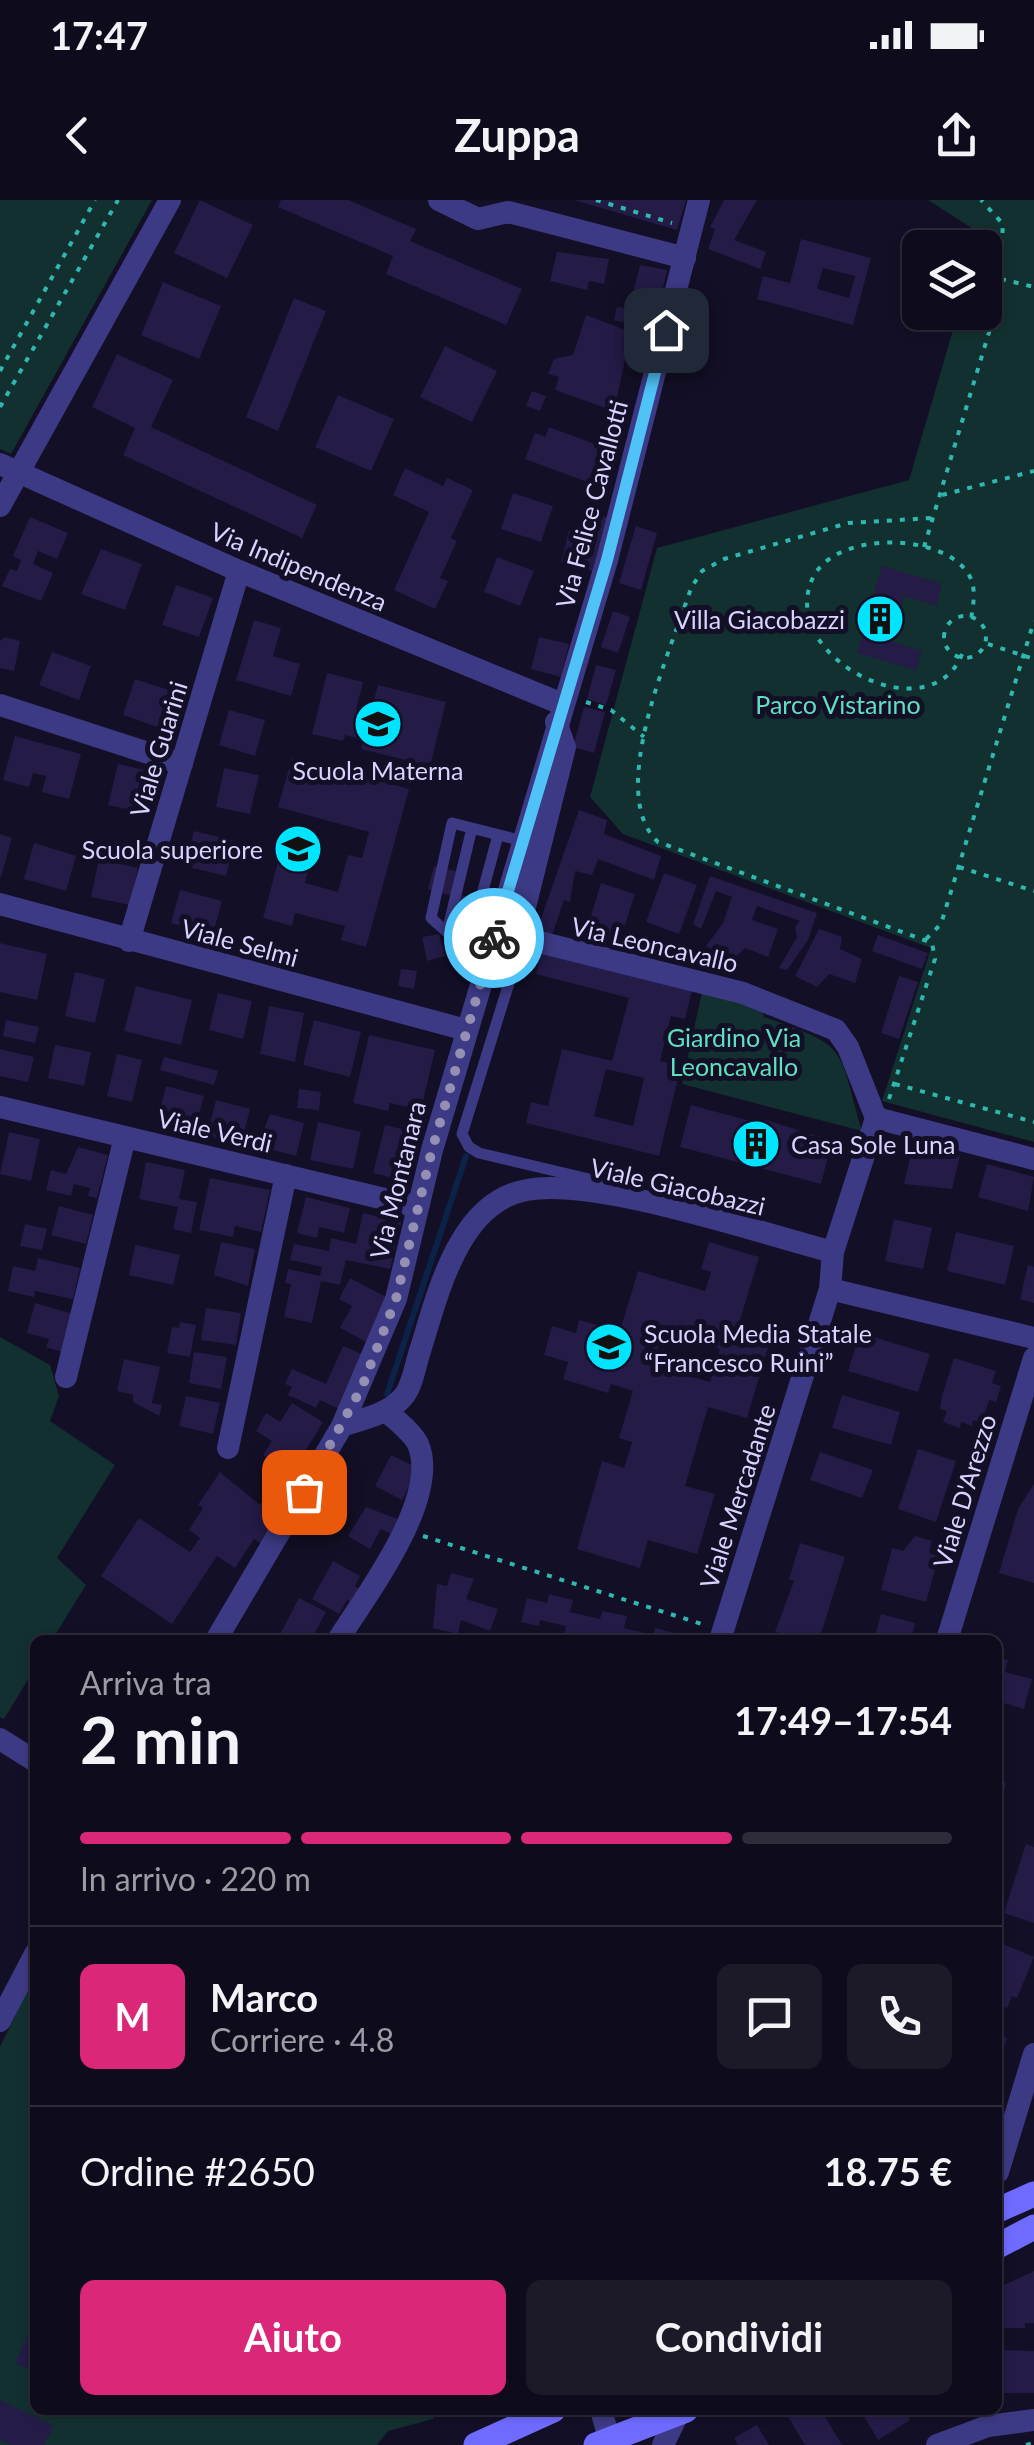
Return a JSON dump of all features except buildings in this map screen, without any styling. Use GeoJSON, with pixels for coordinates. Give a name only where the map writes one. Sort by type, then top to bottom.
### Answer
{"type":"FeatureCollection","features":[{"type":"Feature","properties":{"kind":"main road"},"geometry":{"type":"LineString","coordinates":[[1002,2208],[1034,2194]]}},
{"type":"Feature","properties":{"kind":"main road"},"geometry":{"type":"LineString","coordinates":[[1002,2244],[1034,2227]]}},
{"type":"Feature","properties":{"kind":"main road"},"geometry":{"type":"LineString","coordinates":[[476,2445],[542,2415]]}},
{"type":"Feature","properties":{"kind":"main road"},"geometry":{"type":"LineString","coordinates":[[605,2444],[675,2415]]}},
{"type":"Feature","properties":{"kind":"street"},"geometry":{"type":"LineString","coordinates":[[0,506],[9,468],[170,200]]}},
{"type":"Feature","properties":{"kind":"street"},"geometry":{"type":"LineString","coordinates":[[439,200],[478,219],[508,212],[684,258]]}},
{"type":"Feature","properties":{"kind":"street","name":"Via Felice Cavallotti"},"geometry":{"type":"LineString","coordinates":[[559,713],[607,560],[698,200]]}},
{"type":"Feature","properties":{"kind":"street","name":"Via Indipendenza"},"geometry":{"type":"LineString","coordinates":[[9,468],[559,713]]}},
{"type":"Feature","properties":{"kind":"street","name":"Viale Guarini"},"geometry":{"type":"LineString","coordinates":[[129,941],[239,572]]}},
{"type":"Feature","properties":{"kind":"street"},"geometry":{"type":"LineString","coordinates":[[0,705],[182,764]]}},
{"type":"Feature","properties":{"kind":"street"},"geometry":{"type":"LineString","coordinates":[[523,938],[520,927],[566,746],[559,713]]}},
{"type":"Feature","properties":{"kind":"street","name":"Via Montanara"},"geometry":{"type":"LineString","coordinates":[[219,1635],[342,1426],[396,1299],[466,1030],[559,713]]}},
{"type":"Feature","properties":{"kind":"street","name":"Viale Selmi"},"geometry":{"type":"LineString","coordinates":[[0,904],[466,1030]]}},
{"type":"Feature","properties":{"kind":"street","name":"Via Leoncavallo"},"geometry":{"type":"LineString","coordinates":[[523,938],[743,993],[836,1030],[882,1110]]}},
{"type":"Feature","properties":{"kind":"street","name":"Viale Verdi"},"geometry":{"type":"LineString","coordinates":[[0,1107],[418,1207]]}},
{"type":"Feature","properties":{"kind":"street"},"geometry":{"type":"LineString","coordinates":[[833,1252],[882,1110],[1034,1158]]}},
{"type":"Feature","properties":{"kind":"street"},"geometry":{"type":"LineString","coordinates":[[66,1377],[126,1137]]}},
{"type":"Feature","properties":{"kind":"street"},"geometry":{"type":"LineString","coordinates":[[228,1448],[286,1176]]}},
{"type":"Feature","properties":{"kind":"street","name":"Viale Giacobazzi"},"geometry":{"type":"LineString","coordinates":[[386,1411],[405,1396],[460,1244],[492,1206],[528,1189],[578,1190],[628,1200],[833,1252]]}},
{"type":"Feature","properties":{"kind":"street","name":"Viale Mercadante"},"geometry":{"type":"LineString","coordinates":[[722,1635],[830,1289],[833,1252]]}},
{"type":"Feature","properties":{"kind":"street"},"geometry":{"type":"LineString","coordinates":[[830,1289],[1034,1338]]}},
{"type":"Feature","properties":{"kind":"street","name":"Viale D'Arezzo"},"geometry":{"type":"LineString","coordinates":[[949,1635],[1034,1358]]}},
{"type":"Feature","properties":{"kind":"street"},"geometry":{"type":"LineString","coordinates":[[341,1635],[404,1530],[422,1476],[422,1456],[416,1440],[386,1411],[342,1426]]}},
{"type":"Feature","properties":{"kind":"street"},"geometry":{"type":"LineString","coordinates":[[0,1739],[30,1758]]}},
{"type":"Feature","properties":{"kind":"street"},"geometry":{"type":"LineString","coordinates":[[0,2021],[30,1964]]}},
{"type":"Feature","properties":{"kind":"street"},"geometry":{"type":"LineString","coordinates":[[1002,2159],[1034,2054]]}},
{"type":"Feature","properties":{"kind":"street"},"geometry":{"type":"LineString","coordinates":[[602,2415],[605,2444]]}},
{"type":"Feature","properties":{"kind":"street"},"geometry":{"type":"LineString","coordinates":[[663,2445],[680,2415]]}},
{"type":"Feature","properties":{"kind":"street"},"geometry":{"type":"LineString","coordinates":[[937,2445],[988,2426],[1034,2420]]}},
{"type":"Feature","properties":{"kind":"lane"},"geometry":{"type":"LineString","coordinates":[[486,967],[431,918],[452,823],[523,841]]}},
{"type":"Feature","properties":{"kind":"lane"},"geometry":{"type":"LineString","coordinates":[[447,932],[472,828]]}},
{"type":"Feature","properties":{"kind":"lane"},"geometry":{"type":"LineString","coordinates":[[467,950],[498,835]]}},
{"type":"Feature","properties":{"kind":"lane"},"geometry":{"type":"LineString","coordinates":[[523,938],[462,1134],[468,1147],[479,1153],[619,1186],[628,1200]]}},
{"type":"Feature","properties":{"kind":"path"},"geometry":{"type":"LineString","coordinates":[[0,371],[95,200]]}},
{"type":"Feature","properties":{"kind":"path"},"geometry":{"type":"LineString","coordinates":[[0,406],[118,200]]}},
{"type":"Feature","properties":{"kind":"path"},"geometry":{"type":"LineString","coordinates":[[596,200],[673,223],[676,212]]}},
{"type":"Feature","properties":{"kind":"path"},"geometry":{"type":"LineString","coordinates":[[982,200],[1003,224],[1002,252]]}},
{"type":"Feature","properties":{"kind":"path"},"geometry":{"type":"LineString","coordinates":[[1002,279],[1034,287]]}},
{"type":"Feature","properties":{"kind":"path"},"geometry":{"type":"LineString","coordinates":[[924,547],[987,330]]}},
{"type":"Feature","properties":{"kind":"path"},"geometry":{"type":"LineString","coordinates":[[941,495],[1034,470]]}},
{"type":"Feature","properties":{"kind":"path"},"geometry":{"type":"LineString","coordinates":[[882,1110],[894,1084],[936,950],[926,940],[658,842],[642,820],[636,786],[644,737],[691,588],[702,571],[724,560],[848,523],[932,518]]}},
{"type":"Feature","properties":{"kind":"path"},"geometry":{"type":"LineString","coordinates":[[962,654],[944,680],[902,689],[846,667],[830,656],[812,629],[807,614],[810,582],[828,560],[858,545],[910,543],[968,573],[974,599],[970,620]]}},
{"type":"Feature","properties":{"kind":"path"},"geometry":{"type":"LineString","coordinates":[[956,618],[970,620],[985,626],[988,644],[978,655],[962,654],[948,648],[942,631],[956,618]]}},
{"type":"Feature","properties":{"kind":"path"},"geometry":{"type":"LineString","coordinates":[[926,940],[941,924],[1034,621]]}},
{"type":"Feature","properties":{"kind":"path"},"geometry":{"type":"LineString","coordinates":[[988,644],[1034,659]]}},
{"type":"Feature","properties":{"kind":"path"},"geometry":{"type":"LineString","coordinates":[[559,713],[580,700],[612,710],[644,737]]}},
{"type":"Feature","properties":{"kind":"path"},"geometry":{"type":"LineString","coordinates":[[958,867],[1034,891]]}},
{"type":"Feature","properties":{"kind":"path"},"geometry":{"type":"LineString","coordinates":[[894,1084],[1034,1122]]}},
{"type":"Feature","properties":{"kind":"path"},"geometry":{"type":"LineString","coordinates":[[404,1530],[722,1635]]}},
{"type":"Feature","properties":{"kind":"path"},"geometry":{"type":"LineString","coordinates":[[1026,2445],[1034,2443]]}},
{"type":"Feature","properties":{"kind":"green space"},"geometry":{"type":"Polygon","coordinates":[[[0,200],[152,200],[11,454],[0,449],[0,200]]]}},
{"type":"Feature","properties":{"kind":"green space","name":"Parco Vistarino"},"geometry":{"type":"Polygon","coordinates":[[[928,200],[1034,200],[1034,1142],[882,1101],[931,948],[623,834],[590,797],[657,548],[909,480],[953,330],[1002,330],[1002,230],[975,230],[928,200]]]}},
{"type":"Feature","properties":{"kind":"green space","name":"Giardino Via Leoncavallo"},"geometry":{"type":"Polygon","coordinates":[[[702,992],[760,1006],[764,1017],[827,1044],[843,1065],[862,1131],[682,1084],[702,992]]]}},
{"type":"Feature","properties":{"kind":"green space"},"geometry":{"type":"Polygon","coordinates":[[[0,1337],[50,1365],[59,1396],[50,1421],[115,1465],[57,1558],[86,1585],[55,1635],[30,1635],[30,1676],[4,1719],[0,1717],[0,1337]]]}},
{"type":"Feature","properties":{"kind":"green space"},"geometry":{"type":"Polygon","coordinates":[[[27,1992],[30,1993],[30,2415],[434,2415],[433,2419],[388,2431],[377,2445],[0,2445],[0,2047],[27,1992]]]}},
{"type":"Feature","properties":{"kind":"waterway"},"geometry":{"type":"LineString","coordinates":[[387,1394],[466,1156]]}},
{"type":"Feature","properties":{"kind":"way so far"},"geometry":{"type":"LineString","coordinates":[[304,1492],[362,1387],[396,1299],[432,1150],[494,938]]}},
{"type":"Feature","properties":{"kind":"place","name":"Villa Giacobazzi"},"geometry":{"type":"Point","coordinates":[880,619]}},
{"type":"Feature","properties":{"kind":"place","name":"Scuola Materna"},"geometry":{"type":"Point","coordinates":[378,724]}},
{"type":"Feature","properties":{"kind":"place","name":"Scuola superiore"},"geometry":{"type":"Point","coordinates":[298,849]}},
{"type":"Feature","properties":{"kind":"place","name":"Casa Sole Luna"},"geometry":{"type":"Point","coordinates":[756,1144]}},
{"type":"Feature","properties":{"kind":"place","name":"Scuola Media Statale “Francesco Ruini”"},"geometry":{"type":"Point","coordinates":[609,1347]}},
{"type":"Feature","properties":{"kind":"route"},"geometry":{"type":"LineString","coordinates":[[494,938],[607,560],[666,330]]}}]}
